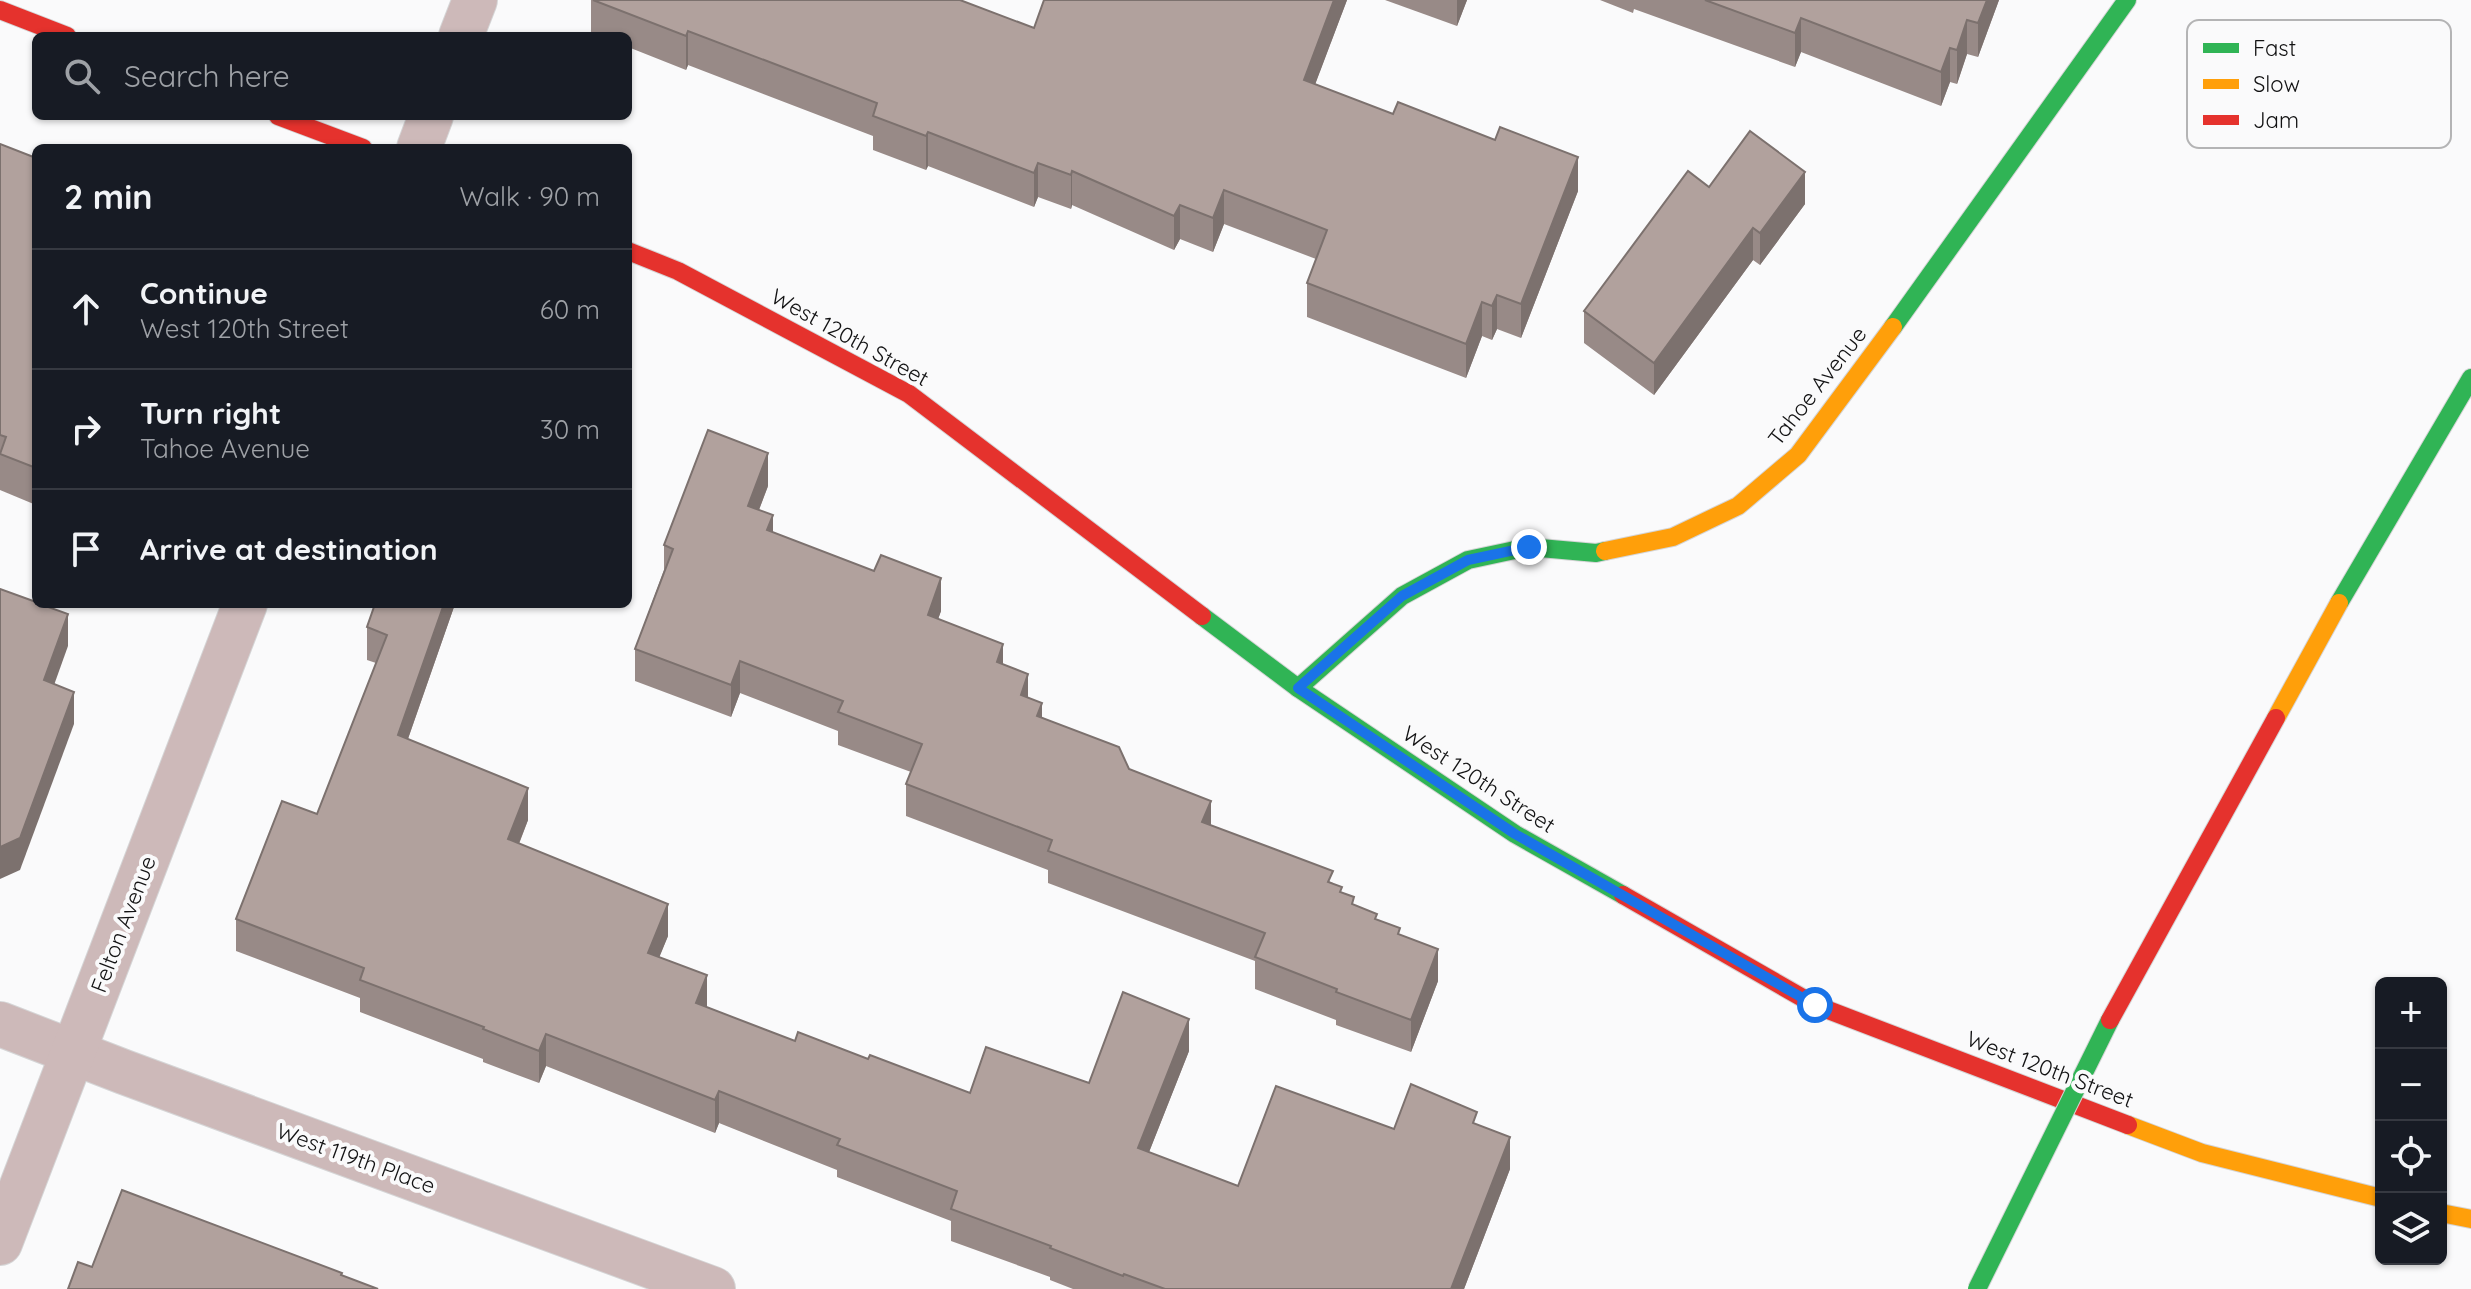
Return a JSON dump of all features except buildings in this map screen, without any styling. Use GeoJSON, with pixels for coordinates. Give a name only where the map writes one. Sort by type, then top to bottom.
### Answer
{"type":"FeatureCollection","features":[{"type":"Feature","properties":{"kind":"main road","name":"Tahoe Avenue"},"geometry":{"type":"LineString","coordinates":[[1298,688],[1402,596],[1468,560],[1529,547],[1596,553],[1658,541],[1738,506],[1798,455],[2127,0]]}},
{"type":"Feature","properties":{"kind":"main road"},"geometry":{"type":"LineString","coordinates":[[0,10],[57,32]]}},
{"type":"Feature","properties":{"kind":"main road"},"geometry":{"type":"LineString","coordinates":[[289,120],[352,144]]}},
{"type":"Feature","properties":{"kind":"main road","name":"West 120th Street"},"geometry":{"type":"LineString","coordinates":[[632,253],[678,271],[909,394],[1298,688],[1515,834],[1815,1005],[2202,1153],[2375,1196]]}},
{"type":"Feature","properties":{"kind":"main road"},"geometry":{"type":"LineString","coordinates":[[1977,1289],[2110,1020],[2339,603],[2471,378]]}},
{"type":"Feature","properties":{"kind":"main road"},"geometry":{"type":"LineString","coordinates":[[2447,1214],[2471,1219]]}},
{"type":"Feature","properties":{"kind":"street"},"geometry":{"type":"LineString","coordinates":[[463,32],[475,0]]}},
{"type":"Feature","properties":{"kind":"street"},"geometry":{"type":"LineString","coordinates":[[420,144],[430,120]]}},
{"type":"Feature","properties":{"kind":"street","name":"Felton Avenue"},"geometry":{"type":"LineString","coordinates":[[0,1243],[243,608]]}},
{"type":"Feature","properties":{"kind":"street","name":"West 119th Place"},"geometry":{"type":"LineString","coordinates":[[0,1024],[713,1289]]}},
{"type":"Feature","properties":{"kind":"traffic: fast"},"geometry":{"type":"LineString","coordinates":[[1893,327],[2127,0]]}},
{"type":"Feature","properties":{"kind":"traffic: fast"},"geometry":{"type":"LineString","coordinates":[[2339,603],[2471,378]]}},
{"type":"Feature","properties":{"kind":"traffic: fast"},"geometry":{"type":"LineString","coordinates":[[1298,688],[1402,596],[1468,560],[1529,547],[1596,553],[1605,551]]}},
{"type":"Feature","properties":{"kind":"traffic: fast"},"geometry":{"type":"LineString","coordinates":[[1202,616],[1298,688],[1515,834],[1623,895]]}},
{"type":"Feature","properties":{"kind":"traffic: fast"},"geometry":{"type":"LineString","coordinates":[[1977,1289],[2110,1020]]}},
{"type":"Feature","properties":{"kind":"traffic: slow"},"geometry":{"type":"LineString","coordinates":[[1605,551],[1673,537],[1738,506],[1798,455],[1893,327]]}},
{"type":"Feature","properties":{"kind":"traffic: slow"},"geometry":{"type":"LineString","coordinates":[[2276,718],[2339,603]]}},
{"type":"Feature","properties":{"kind":"traffic: slow"},"geometry":{"type":"LineString","coordinates":[[2128,1125],[2202,1153],[2375,1196]]}},
{"type":"Feature","properties":{"kind":"traffic: slow"},"geometry":{"type":"LineString","coordinates":[[2447,1214],[2471,1219]]}},
{"type":"Feature","properties":{"kind":"traffic: jam"},"geometry":{"type":"LineString","coordinates":[[0,10],[57,32]]}},
{"type":"Feature","properties":{"kind":"traffic: jam"},"geometry":{"type":"LineString","coordinates":[[289,120],[352,144]]}},
{"type":"Feature","properties":{"kind":"traffic: jam"},"geometry":{"type":"LineString","coordinates":[[632,253],[678,271],[909,394],[1202,616]]}},
{"type":"Feature","properties":{"kind":"traffic: jam"},"geometry":{"type":"LineString","coordinates":[[2110,1020],[2276,718]]}},
{"type":"Feature","properties":{"kind":"traffic: jam"},"geometry":{"type":"LineString","coordinates":[[1623,895],[1815,1005],[2128,1125]]}},
{"type":"Feature","properties":{"kind":"route"},"geometry":{"type":"LineString","coordinates":[[1529,547],[1468,560],[1402,596],[1298,688],[1515,834],[1815,1005]]}}]}
